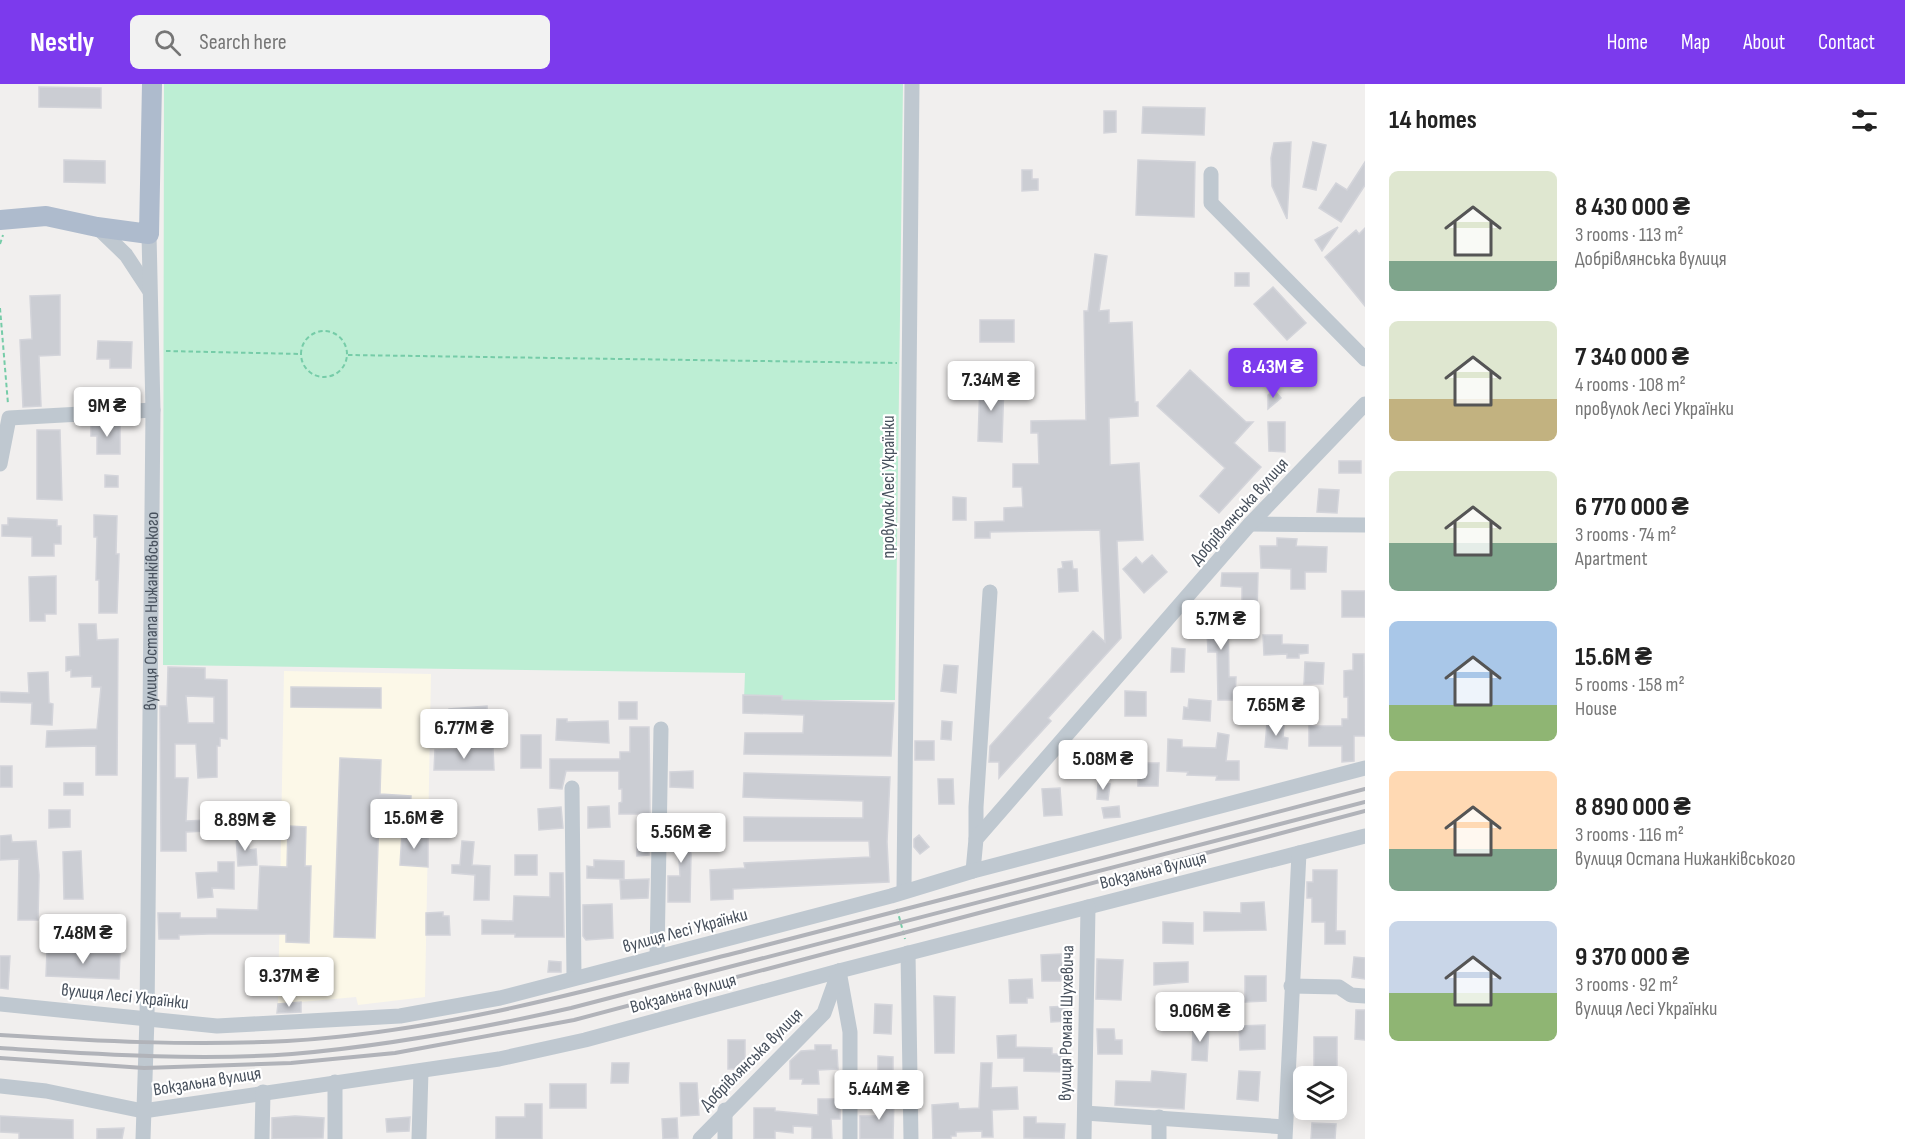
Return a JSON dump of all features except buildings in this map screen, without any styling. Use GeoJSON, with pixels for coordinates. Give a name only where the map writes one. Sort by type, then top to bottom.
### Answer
{"type":"FeatureCollection","features":[{"type":"Feature","properties":{"kind":"main road","name":"вулиця Остапа Нижанківського"},"geometry":{"type":"LineString","coordinates":[[149,234],[152,84]]}},
{"type":"Feature","properties":{"kind":"main road"},"geometry":{"type":"LineString","coordinates":[[98,228],[127,219],[138,212],[150,195]]}},
{"type":"Feature","properties":{"kind":"main road"},"geometry":{"type":"LineString","coordinates":[[0,220],[46,216],[98,228],[149,234]]}},
{"type":"Feature","properties":{"kind":"street","name":"провулок Лесі Українки"},"geometry":{"type":"LineString","coordinates":[[897,893],[912,84]]}},
{"type":"Feature","properties":{"kind":"street"},"geometry":{"type":"LineString","coordinates":[[1211,174],[1211,203],[1365,359]]}},
{"type":"Feature","properties":{"kind":"street"},"geometry":{"type":"LineString","coordinates":[[98,228],[126,255],[148,290]]}},
{"type":"Feature","properties":{"kind":"street","name":"вулиця Остапа Нижанківського"},"geometry":{"type":"LineString","coordinates":[[143,1139],[147,1018],[153,410],[148,290],[149,234]]}},
{"type":"Feature","properties":{"kind":"street","name":"Добрівлянська вулиця"},"geometry":{"type":"LineString","coordinates":[[976,839],[1250,524],[1365,404]]}},
{"type":"Feature","properties":{"kind":"street"},"geometry":{"type":"LineString","coordinates":[[0,464],[9,418],[153,410]]}},
{"type":"Feature","properties":{"kind":"street"},"geometry":{"type":"LineString","coordinates":[[1250,524],[1365,525]]}},
{"type":"Feature","properties":{"kind":"street"},"geometry":{"type":"LineString","coordinates":[[973,871],[990,592]]}},
{"type":"Feature","properties":{"kind":"street"},"geometry":{"type":"LineString","coordinates":[[657,957],[661,729]]}},
{"type":"Feature","properties":{"kind":"street","name":"вулиця Лесі Українки"},"geometry":{"type":"LineString","coordinates":[[0,1004],[217,1026],[400,1016],[500,998],[1365,768]]}},
{"type":"Feature","properties":{"kind":"street"},"geometry":{"type":"LineString","coordinates":[[572,788],[574,978]]}},
{"type":"Feature","properties":{"kind":"street","name":"Вокзальна вулиця"},"geometry":{"type":"LineString","coordinates":[[0,1086],[46,1091],[143,1111],[499,1059],[585,1040],[839,971],[1365,836]]}},
{"type":"Feature","properties":{"kind":"street"},"geometry":{"type":"LineString","coordinates":[[1085,1113],[1159,1117],[1285,1133],[1299,853]]}},
{"type":"Feature","properties":{"kind":"street","name":"вулиця Романа Шухевича"},"geometry":{"type":"LineString","coordinates":[[1084,1139],[1088,907]]}},
{"type":"Feature","properties":{"kind":"street"},"geometry":{"type":"LineString","coordinates":[[908,953],[911,1139]]}},
{"type":"Feature","properties":{"kind":"street"},"geometry":{"type":"LineString","coordinates":[[839,971],[850,1032],[850,1139]]}},
{"type":"Feature","properties":{"kind":"street","name":"Добрівлянська вулиця"},"geometry":{"type":"LineString","coordinates":[[700,1139],[726,1110],[824,1013],[839,971]]}},
{"type":"Feature","properties":{"kind":"street"},"geometry":{"type":"LineString","coordinates":[[1291,986],[1339,987],[1351,995],[1365,996]]}},
{"type":"Feature","properties":{"kind":"street"},"geometry":{"type":"LineString","coordinates":[[419,1139],[421,1071]]}},
{"type":"Feature","properties":{"kind":"street"},"geometry":{"type":"LineString","coordinates":[[334,1082],[335,1139]]}},
{"type":"Feature","properties":{"kind":"street"},"geometry":{"type":"LineString","coordinates":[[262,1139],[263,1092]]}},
{"type":"Feature","properties":{"kind":"street"},"geometry":{"type":"LineString","coordinates":[[725,1139],[726,1110]]}},
{"type":"Feature","properties":{"kind":"street"},"geometry":{"type":"LineString","coordinates":[[1158,1139],[1159,1117]]}},
{"type":"Feature","properties":{"kind":"path"},"geometry":{"type":"LineString","coordinates":[[0,308],[9,418]]}},
{"type":"Feature","properties":{"kind":"path"},"geometry":{"type":"LineString","coordinates":[[324,330],[336,334],[345,343],[348,355],[344,366],[335,375],[324,377],[312,374],[304,366],[301,354],[312,333],[324,330]]}},
{"type":"Feature","properties":{"kind":"path"},"geometry":{"type":"LineString","coordinates":[[164,351],[301,354]]}},
{"type":"Feature","properties":{"kind":"path"},"geometry":{"type":"LineString","coordinates":[[348,355],[908,363]]}},
{"type":"Feature","properties":{"kind":"path"},"geometry":{"type":"LineString","coordinates":[[897,893],[898,912],[908,953]]}},
{"type":"Feature","properties":{"kind":"shaded area"},"geometry":{"type":"Polygon","coordinates":[[[284,671],[431,674],[425,997],[358,1005],[356,997],[278,1004],[284,671]]]}},
{"type":"Feature","properties":{"kind":"green space"},"geometry":{"type":"Polygon","coordinates":[[[164,84],[903,84],[895,700],[744,700],[745,673],[163,665],[164,84]]]}},
{"type":"Feature","properties":{"kind":"railway"},"geometry":{"type":"LineString","coordinates":[[0,1035],[144,1042],[287,1041],[346,1036],[462,1018],[634,979],[1365,789]]}},
{"type":"Feature","properties":{"kind":"railway"},"geometry":{"type":"LineString","coordinates":[[0,1048],[146,1056],[256,1056],[362,1046],[467,1030],[571,1008],[1365,802]]}},
{"type":"Feature","properties":{"kind":"railway"},"geometry":{"type":"LineString","coordinates":[[0,1058],[144,1068],[291,1063],[395,1053],[574,1020],[1365,811]]}}]}
